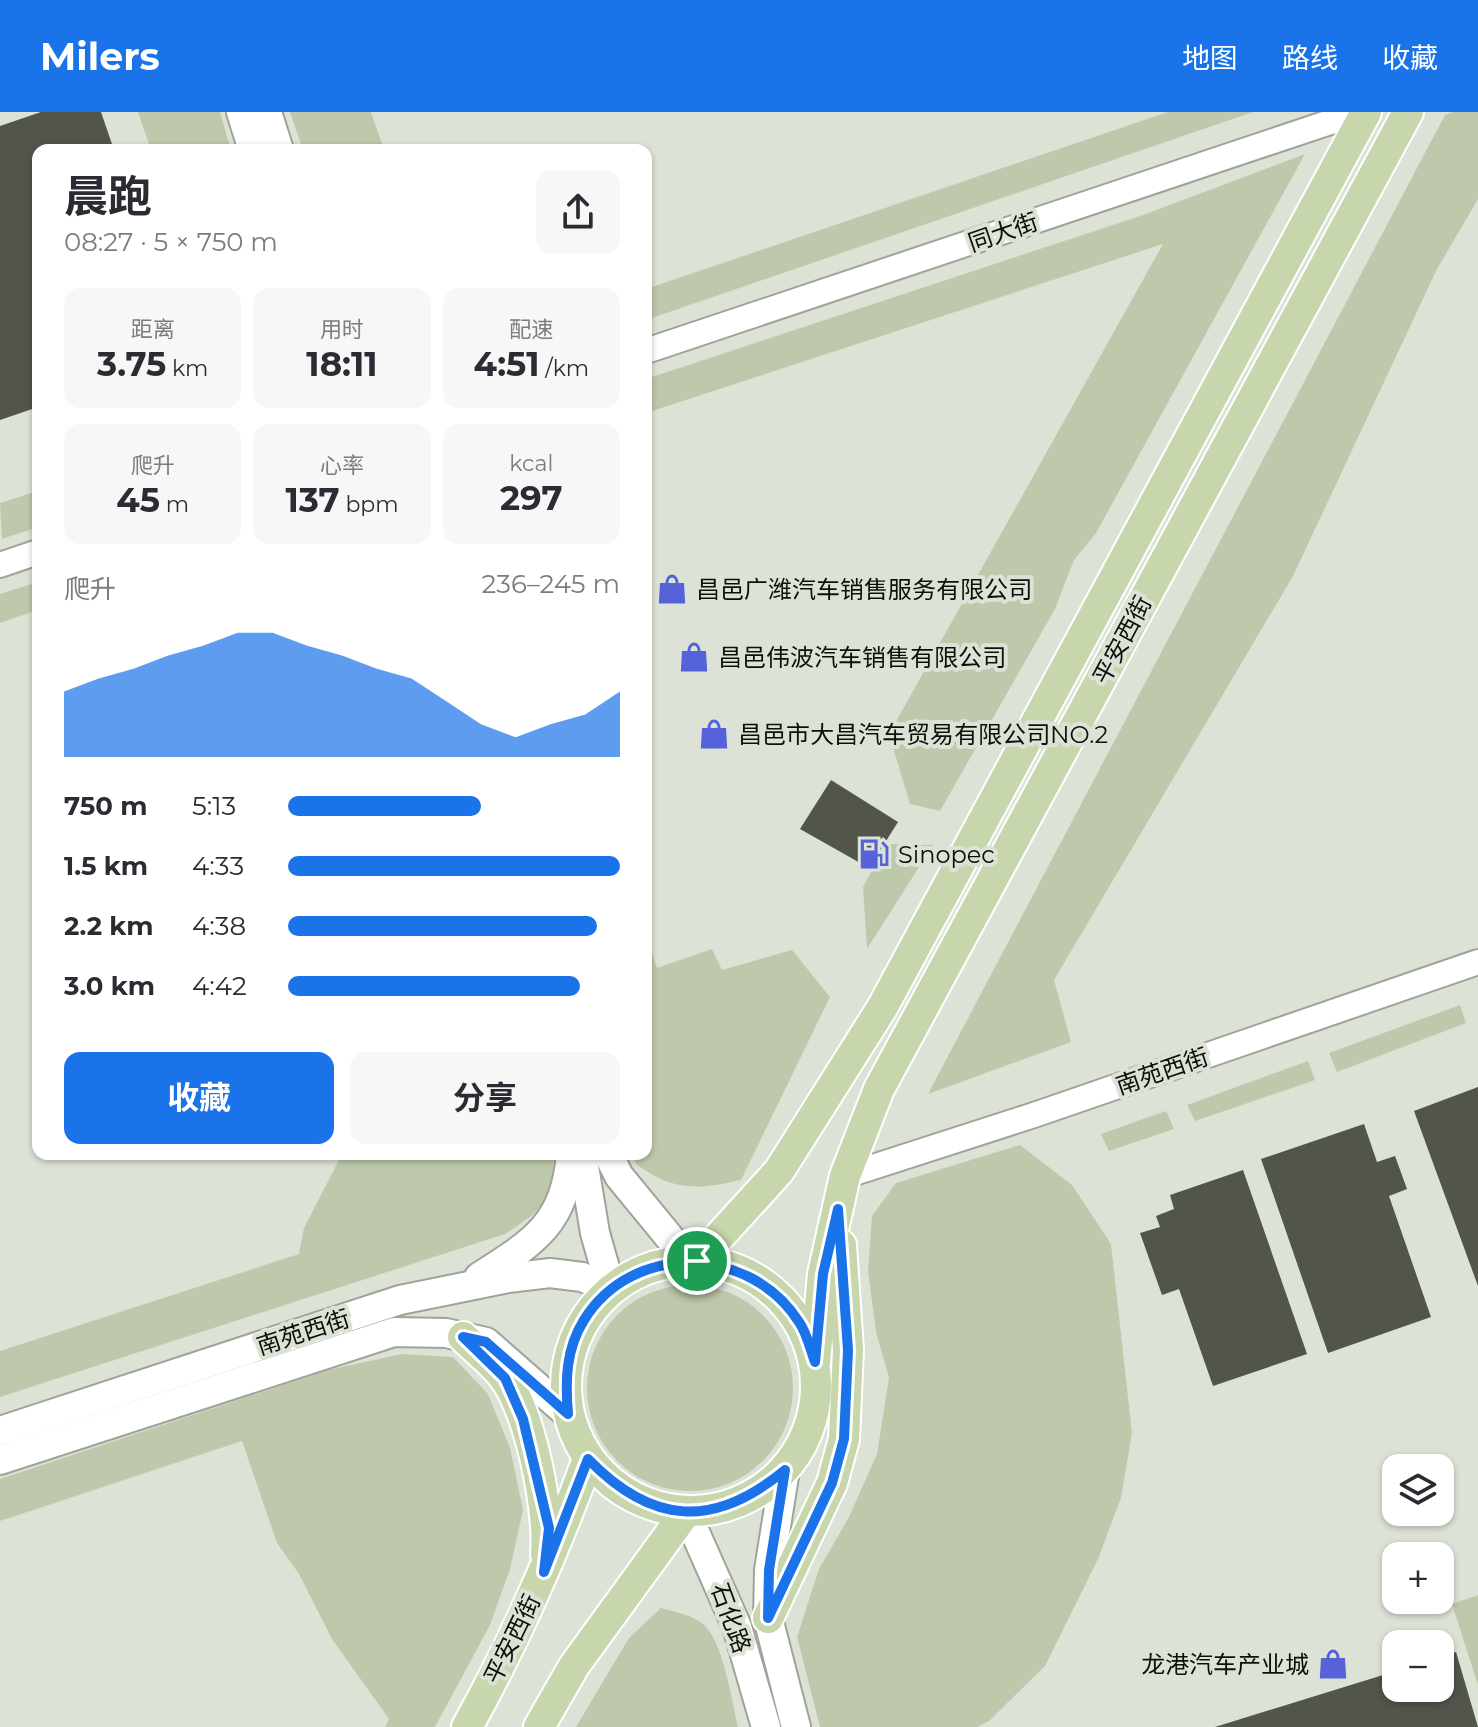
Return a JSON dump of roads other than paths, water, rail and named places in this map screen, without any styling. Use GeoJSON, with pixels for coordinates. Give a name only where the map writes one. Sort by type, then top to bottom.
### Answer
{"type":"FeatureCollection","features":[{"type":"Feature","properties":{"kind":"main road"},"geometry":{"type":"LineString","coordinates":[[241,112],[251,144]]}},
{"type":"Feature","properties":{"kind":"main road"},"geometry":{"type":"LineString","coordinates":[[267,112],[277,144]]}},
{"type":"Feature","properties":{"kind":"main road","name":"平安西街"},"geometry":{"type":"LineString","coordinates":[[692,1260],[779,1171],[882,1008],[1363,112]]}},
{"type":"Feature","properties":{"kind":"main road","name":"平安西街"},"geometry":{"type":"LineString","coordinates":[[815,1362],[823,1274],[845,1176],[879,1089],[1408,112]]}},
{"type":"Feature","properties":{"kind":"main road"},"geometry":{"type":"LineString","coordinates":[[461,1288],[522,1250],[547,1229],[560,1207],[570,1160]]}},
{"type":"Feature","properties":{"kind":"main road"},"geometry":{"type":"LineString","coordinates":[[583,1160],[595,1233],[611,1289]]}},
{"type":"Feature","properties":{"kind":"main road"},"geometry":{"type":"LineString","coordinates":[[611,1160],[619,1176],[692,1260]]}},
{"type":"Feature","properties":{"kind":"main road"},"geometry":{"type":"LineString","coordinates":[[768,1618],[832,1483],[844,1439],[848,1350],[838,1209]]}},
{"type":"Feature","properties":{"kind":"main road"},"geometry":{"type":"LineString","coordinates":[[692,1260],[738,1270],[773,1291],[800,1323],[815,1362],[816,1400],[806,1437],[785,1470],[757,1493],[723,1508],[686,1512],[648,1505],[626,1493],[588,1459],[568,1414],[565,1381],[570,1350],[584,1321],[611,1289],[639,1272],[692,1260]]}},
{"type":"Feature","properties":{"kind":"main road","name":"南苑西街"},"geometry":{"type":"LineString","coordinates":[[0,1431],[400,1300],[550,1273],[582,1277],[611,1289]]}},
{"type":"Feature","properties":{"kind":"main road","name":"南苑西街"},"geometry":{"type":"LineString","coordinates":[[0,1460],[394,1332],[463,1337],[486,1342],[568,1414]]}},
{"type":"Feature","properties":{"kind":"main road"},"geometry":{"type":"LineString","coordinates":[[463,1337],[505,1378],[523,1419],[549,1528],[544,1572]]}},
{"type":"Feature","properties":{"kind":"main road","name":"平安西街"},"geometry":{"type":"LineString","coordinates":[[467,1727],[507,1654],[544,1572],[588,1459]]}},
{"type":"Feature","properties":{"kind":"main road"},"geometry":{"type":"LineString","coordinates":[[785,1470],[769,1570],[768,1618],[796,1727]]}},
{"type":"Feature","properties":{"kind":"main road"},"geometry":{"type":"LineString","coordinates":[[539,1727],[574,1666],[686,1512]]}},
{"type":"Feature","properties":{"kind":"main road","name":"石化路"},"geometry":{"type":"LineString","coordinates":[[686,1512],[737,1627],[766,1727]]}},
{"type":"Feature","properties":{"kind":"street","name":"同大街"},"geometry":{"type":"LineString","coordinates":[[652,349],[1363,112]]}},
{"type":"Feature","properties":{"kind":"street"},"geometry":{"type":"LineString","coordinates":[[0,565],[32,554]]}},
{"type":"Feature","properties":{"kind":"street","name":"南苑西街"},"geometry":{"type":"LineString","coordinates":[[845,1176],[1049,1110],[1478,962]]}},
{"type":"Feature","properties":{"kind":"place","name":"昌邑广潍汽车销售服务有限公司"},"geometry":{"type":"Point","coordinates":[672,589]}},
{"type":"Feature","properties":{"kind":"place","name":"昌邑伟波汽车销售有限公司"},"geometry":{"type":"Point","coordinates":[694,657]}},
{"type":"Feature","properties":{"kind":"place","name":"昌邑市大昌汽车贸易有限公司NO.2"},"geometry":{"type":"Point","coordinates":[714,734]}},
{"type":"Feature","properties":{"kind":"place","name":"Sinopec"},"geometry":{"type":"Point","coordinates":[874,854]}},
{"type":"Feature","properties":{"kind":"place","name":"龙港汽车产业城"},"geometry":{"type":"Point","coordinates":[1333,1664]}}]}
